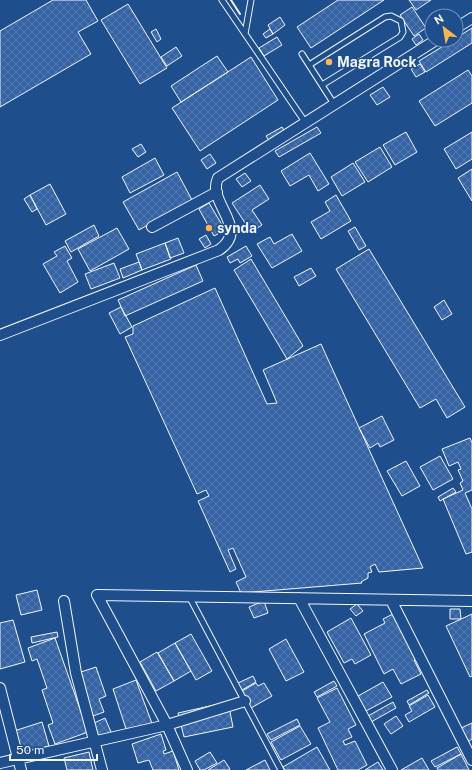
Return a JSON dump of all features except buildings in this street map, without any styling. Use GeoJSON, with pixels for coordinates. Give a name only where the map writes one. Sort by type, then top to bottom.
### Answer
{"type":"FeatureCollection","features":[{"type":"Feature","properties":{"kind":"street"},"geometry":{"type":"LineString","coordinates":[[0,335],[219,250],[229,240],[231,233],[231,226],[217,192],[216,182],[222,174],[424,48]]}},
{"type":"Feature","properties":{"kind":"street"},"geometry":{"type":"LineString","coordinates":[[152,227],[217,192]]}},
{"type":"Feature","properties":{"kind":"street"},"geometry":{"type":"LineString","coordinates":[[187,770],[166,725],[97,595],[472,601]]}},
{"type":"Feature","properties":{"kind":"street"},"geometry":{"type":"LineString","coordinates":[[299,598],[392,770]]}},
{"type":"Feature","properties":{"kind":"street"},"geometry":{"type":"LineString","coordinates":[[391,600],[472,760]]}},
{"type":"Feature","properties":{"kind":"street"},"geometry":{"type":"LineString","coordinates":[[64,601],[76,673],[96,741],[102,770]]}},
{"type":"Feature","properties":{"kind":"street"},"geometry":{"type":"LineString","coordinates":[[0,688],[21,770]]}},
{"type":"Feature","properties":{"kind":"street"},"geometry":{"type":"LineString","coordinates":[[0,763],[166,725],[245,701]]}},
{"type":"Feature","properties":{"kind":"lane"},"geometry":{"type":"LineString","coordinates":[[222,0],[305,122]]}},
{"type":"Feature","properties":{"kind":"lane"},"geometry":{"type":"LineString","coordinates":[[244,34],[251,0]]}},
{"type":"Feature","properties":{"kind":"lane"},"geometry":{"type":"LineString","coordinates":[[309,64],[385,17],[391,16],[401,21],[403,32],[400,37],[322,86]]}},
{"type":"Feature","properties":{"kind":"lane"},"geometry":{"type":"LineString","coordinates":[[302,54],[334,104]]}},
{"type":"Feature","properties":{"kind":"lane"},"geometry":{"type":"LineString","coordinates":[[189,596],[281,770]]}},
{"type":"Feature","properties":{"kind":"wall"},"geometry":{"type":"LineString","coordinates":[[231,0],[240,14]]}},
{"type":"Feature","properties":{"kind":"place","name":"Magra Rock"},"geometry":{"type":"Point","coordinates":[329,62]}},
{"type":"Feature","properties":{"kind":"place","name":"synda"},"geometry":{"type":"Point","coordinates":[209,228]}}]}
